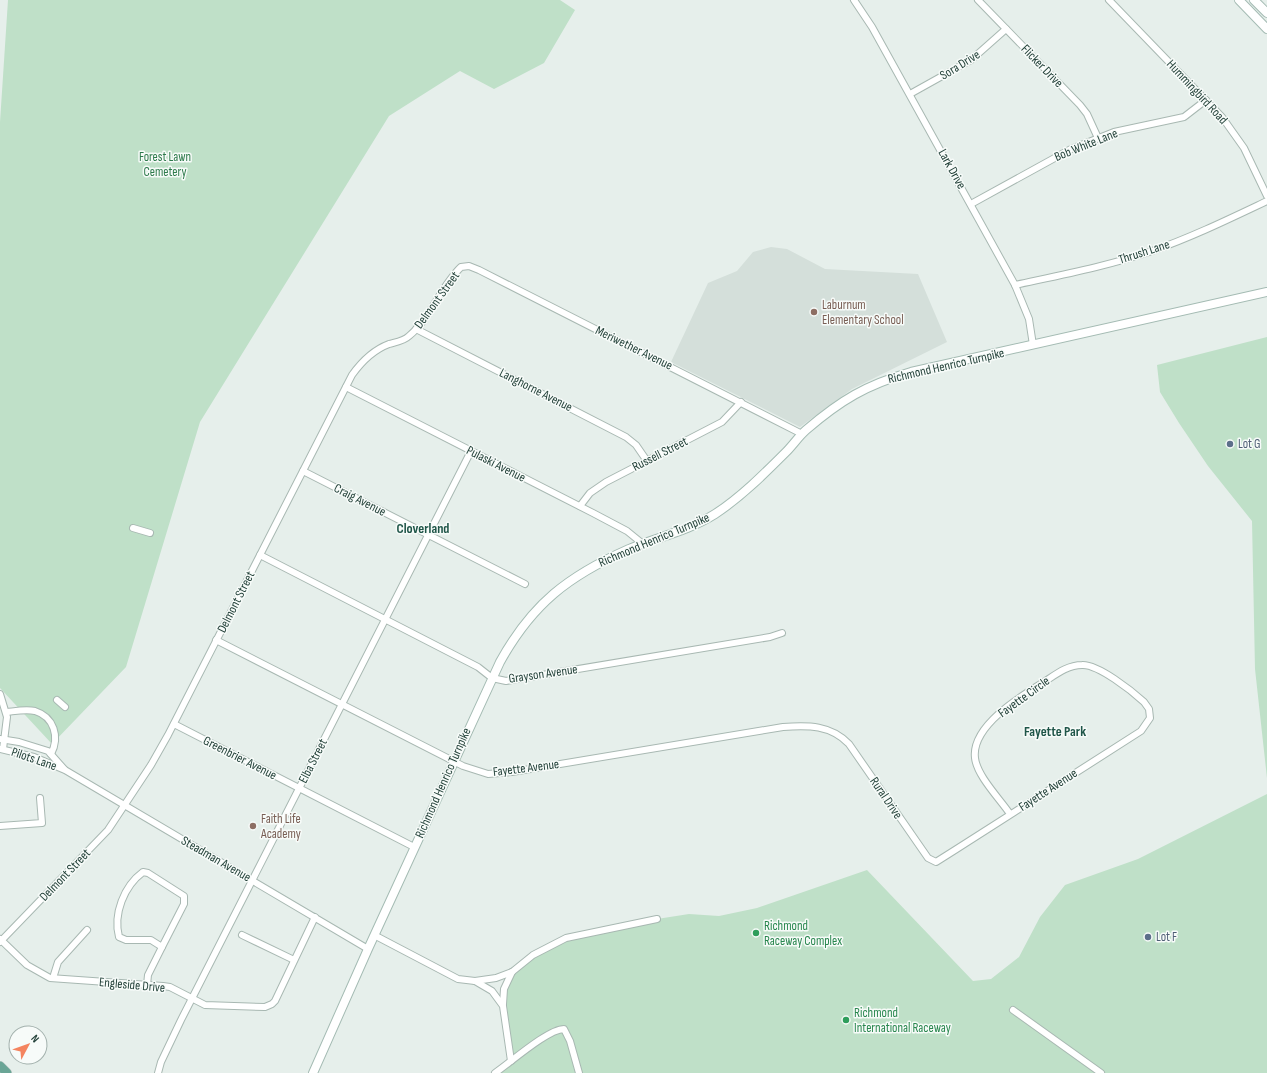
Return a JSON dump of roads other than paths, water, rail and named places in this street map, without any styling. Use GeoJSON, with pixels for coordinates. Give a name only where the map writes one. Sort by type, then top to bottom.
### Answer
{"type":"FeatureCollection","features":[{"type":"Feature","properties":{"kind":"main road"},"geometry":{"type":"LineString","coordinates":[[1239,0],[1267,28]]}},
{"type":"Feature","properties":{"kind":"main road"},"geometry":{"type":"LineString","coordinates":[[1254,0],[1267,14]]}},
{"type":"Feature","properties":{"kind":"main road","name":"Richmond Henrico Turnpike"},"geometry":{"type":"LineString","coordinates":[[313,1073],[374,935],[492,678],[517,633],[544,602],[587,570],[643,544],[688,528],[716,513],[753,484],[802,434],[842,401],[881,382],[911,372],[1033,346],[1267,292]]}},
{"type":"Feature","properties":{"kind":"main road"},"geometry":{"type":"LineString","coordinates":[[0,1066],[7,1073]]}},
{"type":"Feature","properties":{"kind":"street","name":"Lark Drive"},"geometry":{"type":"LineString","coordinates":[[854,0],[872,27],[910,94],[1015,285],[1029,319],[1033,346]]}},
{"type":"Feature","properties":{"kind":"street","name":"Flicker Drive"},"geometry":{"type":"LineString","coordinates":[[978,0],[1080,105],[1087,114],[1098,138]]}},
{"type":"Feature","properties":{"kind":"street","name":"Hummingbird Road"},"geometry":{"type":"LineString","coordinates":[[1109,0],[1222,117],[1244,148],[1267,196]]}},
{"type":"Feature","properties":{"kind":"street"},"geometry":{"type":"LineString","coordinates":[[1260,21],[1267,14]]}},
{"type":"Feature","properties":{"kind":"street","name":"Sora Drive"},"geometry":{"type":"LineString","coordinates":[[910,94],[971,60],[1006,29]]}},
{"type":"Feature","properties":{"kind":"street","name":"Bob White Lane"},"geometry":{"type":"LineString","coordinates":[[971,204],[1055,157],[1098,138],[1128,129],[1184,117],[1206,100]]}},
{"type":"Feature","properties":{"kind":"street","name":"Thrush Lane"},"geometry":{"type":"LineString","coordinates":[[1015,285],[1105,265],[1152,251],[1210,228],[1267,201]]}},
{"type":"Feature","properties":{"kind":"street","name":"Delmont Street"},"geometry":{"type":"LineString","coordinates":[[0,940],[108,830],[151,765],[174,724],[352,375],[364,359],[381,348],[407,338],[416,329],[458,271],[465,266]]}},
{"type":"Feature","properties":{"kind":"street","name":"Meriwether Avenue"},"geometry":{"type":"LineString","coordinates":[[465,266],[479,270],[802,434]]}},
{"type":"Feature","properties":{"kind":"street","name":"Langhorne Avenue"},"geometry":{"type":"LineString","coordinates":[[416,329],[626,437],[636,445],[647,461]]}},
{"type":"Feature","properties":{"kind":"street","name":"Pulaski Avenue"},"geometry":{"type":"LineString","coordinates":[[346,387],[628,531],[643,544]]}},
{"type":"Feature","properties":{"kind":"street","name":"Russell Street"},"geometry":{"type":"LineString","coordinates":[[580,506],[594,489],[722,422],[741,402]]}},
{"type":"Feature","properties":{"kind":"street","name":"Elba Street"},"geometry":{"type":"LineString","coordinates":[[158,1073],[161,1062],[192,999],[471,451]]}},
{"type":"Feature","properties":{"kind":"street","name":"Craig Avenue"},"geometry":{"type":"LineString","coordinates":[[303,471],[525,584]]}},
{"type":"Feature","properties":{"kind":"street"},"geometry":{"type":"LineString","coordinates":[[133,528],[150,533]]}},
{"type":"Feature","properties":{"kind":"street","name":"Grayson Avenue"},"geometry":{"type":"LineString","coordinates":[[260,555],[478,667],[492,678],[506,681],[770,637],[782,633]]}},
{"type":"Feature","properties":{"kind":"street","name":"Fayette Avenue"},"geometry":{"type":"LineString","coordinates":[[216,640],[454,761],[481,772],[492,774],[783,727],[812,726],[825,728],[838,735]]}},
{"type":"Feature","properties":{"kind":"street","name":"Fayette Circle"},"geometry":{"type":"LineString","coordinates":[[1010,814],[979,770],[975,754],[977,743],[983,733],[1007,706],[1060,672],[1073,666],[1083,665],[1093,667],[1108,676],[1142,700],[1148,709]]}},
{"type":"Feature","properties":{"kind":"street"},"geometry":{"type":"LineString","coordinates":[[0,694],[7,712],[1,749]]}},
{"type":"Feature","properties":{"kind":"street"},"geometry":{"type":"LineString","coordinates":[[58,700],[65,707]]}},
{"type":"Feature","properties":{"kind":"street","name":"Fayette Avenue"},"geometry":{"type":"LineString","coordinates":[[933,861],[943,858],[1141,731],[1149,722],[1148,709]]}},
{"type":"Feature","properties":{"kind":"street"},"geometry":{"type":"LineString","coordinates":[[7,712],[30,710],[39,713],[46,718],[53,727],[56,735],[55,745],[51,754]]}},
{"type":"Feature","properties":{"kind":"street","name":"Greenbrier Avenue"},"geometry":{"type":"LineString","coordinates":[[174,724],[414,847]]}},
{"type":"Feature","properties":{"kind":"street","name":"Rural Drive"},"geometry":{"type":"LineString","coordinates":[[838,735],[849,744],[928,858],[933,861]]}},
{"type":"Feature","properties":{"kind":"street","name":"Pilots Lane"},"geometry":{"type":"LineString","coordinates":[[2,739],[34,746],[51,754],[65,770]]}},
{"type":"Feature","properties":{"kind":"street","name":"Pilots Lane"},"geometry":{"type":"LineString","coordinates":[[1,749],[34,757],[65,770]]}},
{"type":"Feature","properties":{"kind":"street","name":"Steadman Avenue"},"geometry":{"type":"LineString","coordinates":[[65,770],[368,949]]}},
{"type":"Feature","properties":{"kind":"street"},"geometry":{"type":"LineString","coordinates":[[0,826],[42,823],[40,798]]}},
{"type":"Feature","properties":{"kind":"street"},"geometry":{"type":"LineString","coordinates":[[148,985],[148,975],[184,904],[184,896],[171,886],[143,872],[123,895],[120,913],[119,937],[126,940],[151,940],[162,947]]}},
{"type":"Feature","properties":{"kind":"street","name":"Engleside Drive"},"geometry":{"type":"LineString","coordinates":[[0,940],[27,965],[43,976],[170,987],[205,1005],[269,1006],[275,1000],[315,917]]}},
{"type":"Feature","properties":{"kind":"street"},"geometry":{"type":"LineString","coordinates":[[374,935],[458,979],[475,981],[496,978],[512,972],[533,955],[566,938],[657,919]]}},
{"type":"Feature","properties":{"kind":"street"},"geometry":{"type":"LineString","coordinates":[[54,978],[58,962],[87,930]]}},
{"type":"Feature","properties":{"kind":"street"},"geometry":{"type":"LineString","coordinates":[[242,935],[294,960]]}},
{"type":"Feature","properties":{"kind":"street"},"geometry":{"type":"LineString","coordinates":[[511,1061],[502,1004],[504,989],[512,972]]}},
{"type":"Feature","properties":{"kind":"street"},"geometry":{"type":"LineString","coordinates":[[475,981],[492,991],[502,1004]]}},
{"type":"Feature","properties":{"kind":"street"},"geometry":{"type":"LineString","coordinates":[[1013,1010],[1100,1073]]}},
{"type":"Feature","properties":{"kind":"street"},"geometry":{"type":"LineString","coordinates":[[496,1073],[550,1034],[564,1029],[570,1041],[579,1073]]}},
{"type":"Feature","properties":{"kind":"place","name":"Laburnum Elementary School"},"geometry":{"type":"Point","coordinates":[814,312]}},
{"type":"Feature","properties":{"kind":"place","name":"Lot G"},"geometry":{"type":"Point","coordinates":[1230,444]}},
{"type":"Feature","properties":{"kind":"place","name":"Faith Life Academy"},"geometry":{"type":"Point","coordinates":[253,826]}},
{"type":"Feature","properties":{"kind":"place","name":"Richmond Raceway Complex"},"geometry":{"type":"Point","coordinates":[756,933]}},
{"type":"Feature","properties":{"kind":"place","name":"Lot F"},"geometry":{"type":"Point","coordinates":[1148,937]}},
{"type":"Feature","properties":{"kind":"place","name":"Richmond International Raceway"},"geometry":{"type":"Point","coordinates":[846,1020]}},
{"type":"Feature","properties":{"kind":"district","name":"Cloverland"},"geometry":{"type":"Point","coordinates":[423,528]}},
{"type":"Feature","properties":{"kind":"district","name":"Fayette Park"},"geometry":{"type":"Point","coordinates":[1055,731]}},
{"type":"Feature","properties":{"kind":"park label","name":"Forest Lawn Cemetery"},"geometry":{"type":"Point","coordinates":[165,164]}}]}
